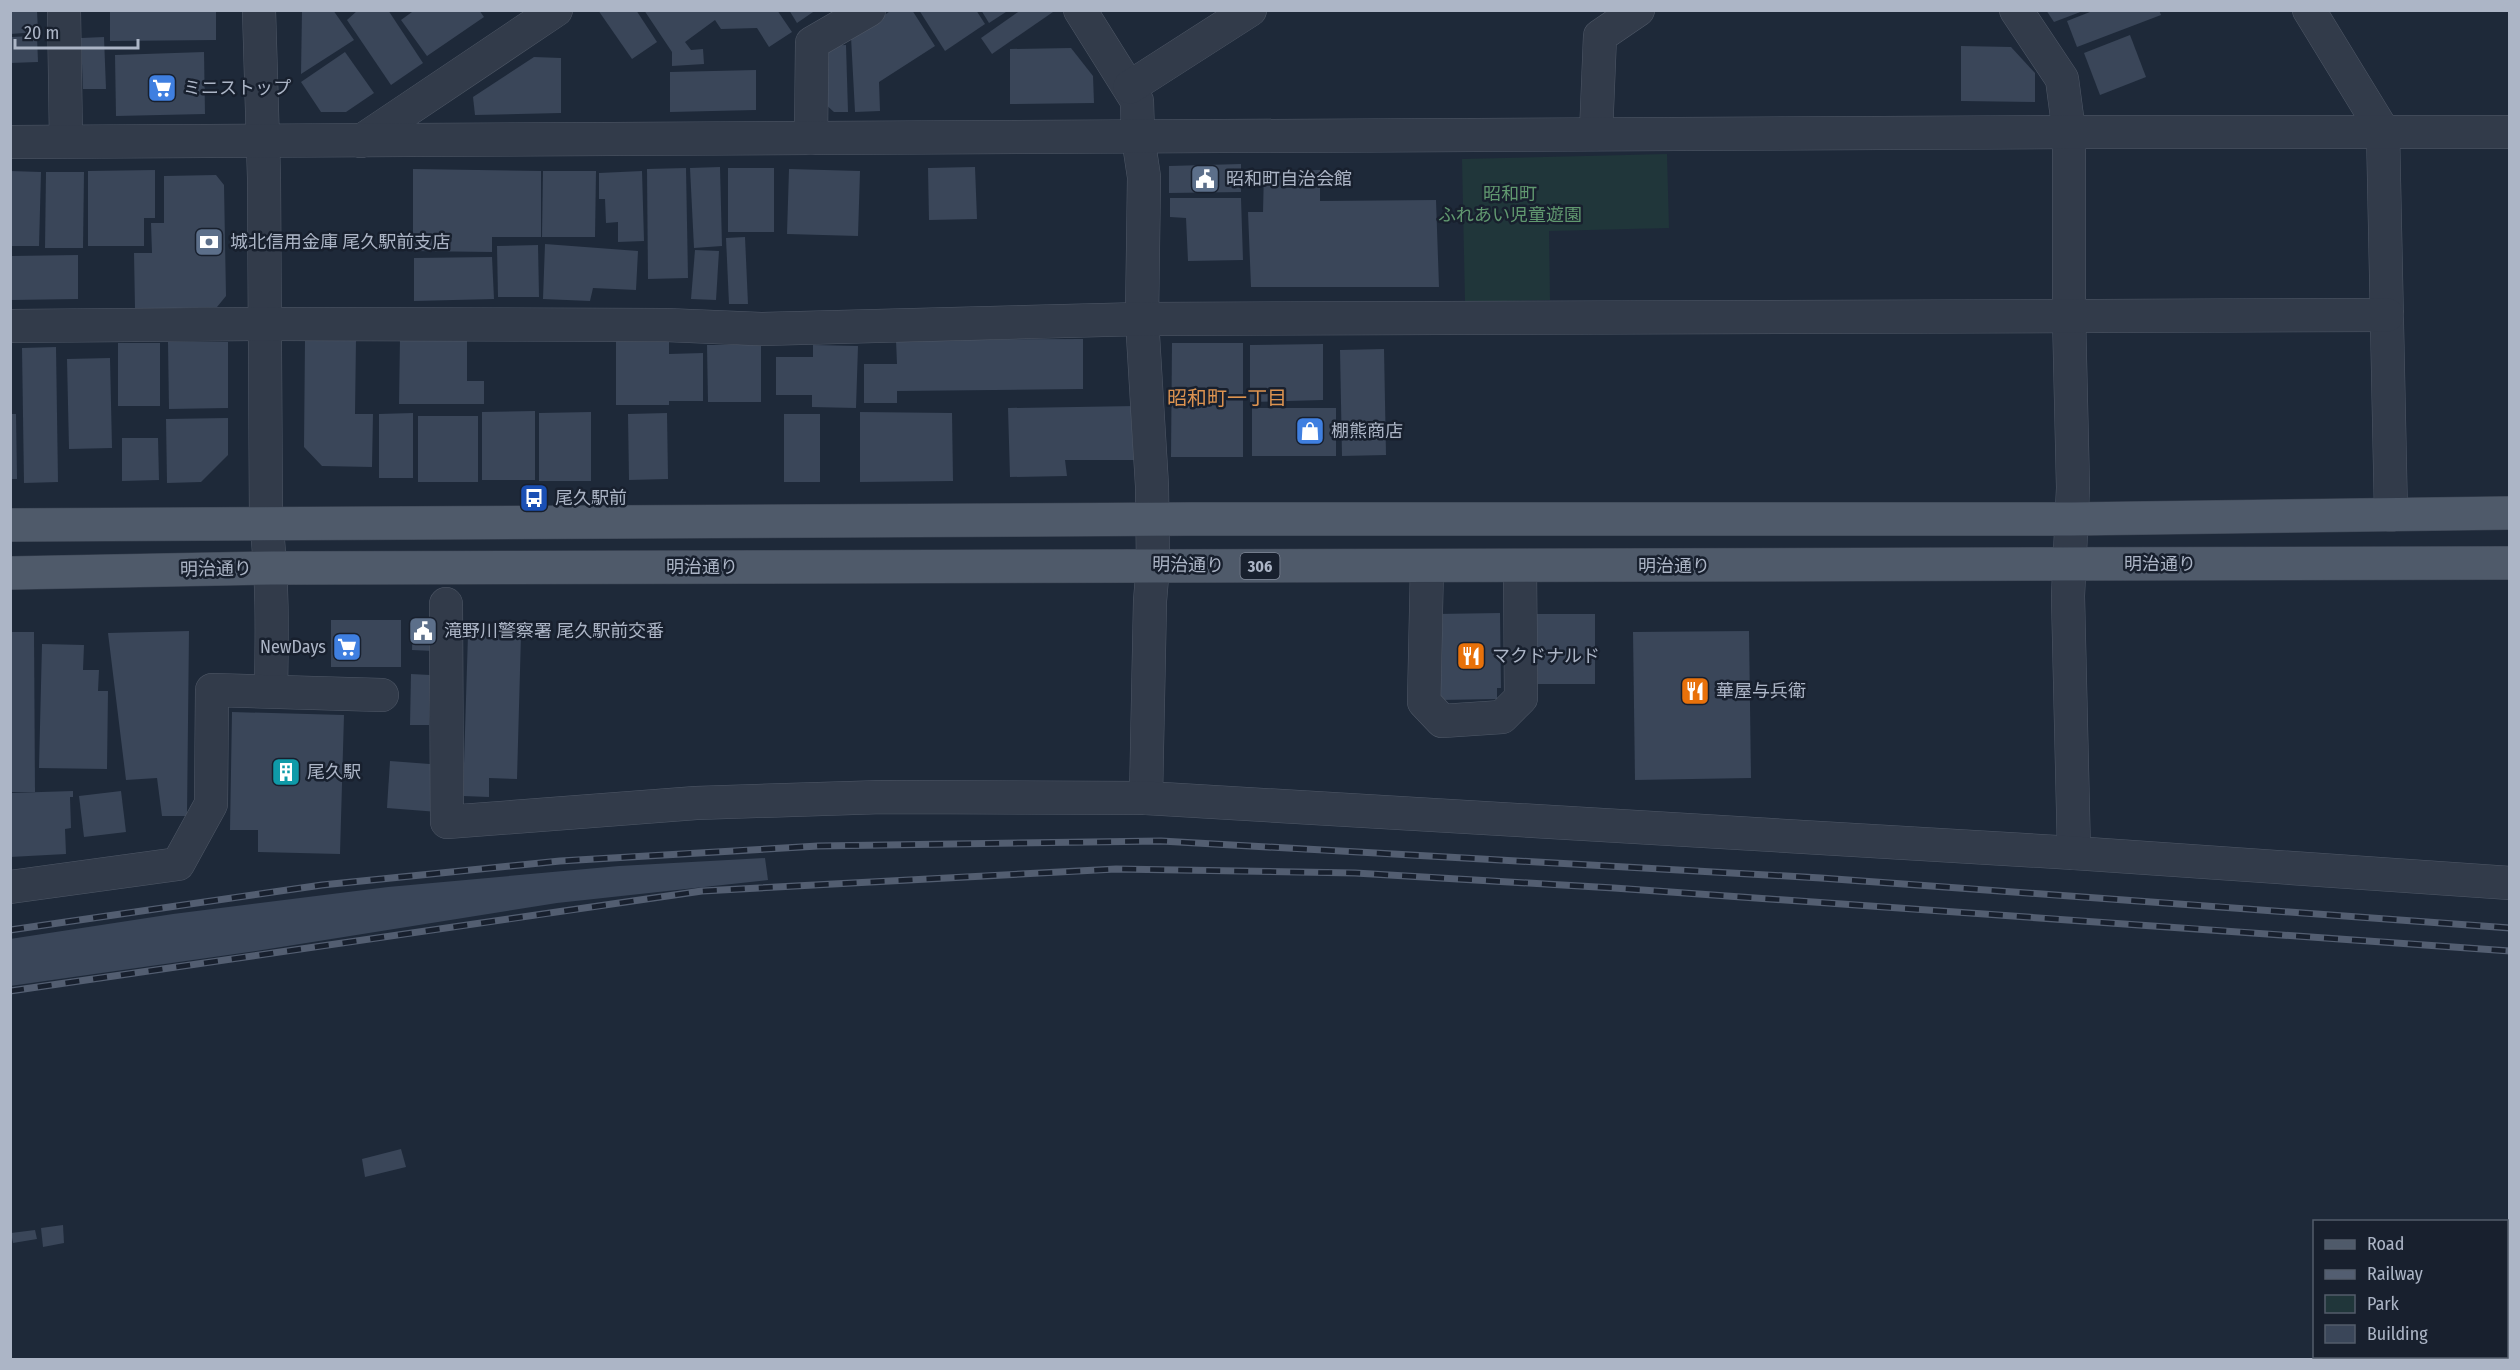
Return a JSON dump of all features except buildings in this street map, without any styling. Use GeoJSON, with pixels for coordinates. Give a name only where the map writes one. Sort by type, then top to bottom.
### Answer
{"type":"FeatureCollection","features":[{"type":"Feature","properties":{"kind":"main road"},"geometry":{"type":"LineString","coordinates":[[10,525],[1153,519],[2071,519],[2510,513]]}},
{"type":"Feature","properties":{"kind":"main road","name":"明治通り"},"geometry":{"type":"LineString","coordinates":[[10,573],[272,568],[2510,563]]}},
{"type":"Feature","properties":{"kind":"street"},"geometry":{"type":"LineString","coordinates":[[64,10],[66,141]]}},
{"type":"Feature","properties":{"kind":"street"},"geometry":{"type":"LineString","coordinates":[[259,10],[263,141],[266,522],[272,568],[271,691]]}},
{"type":"Feature","properties":{"kind":"street"},"geometry":{"type":"LineString","coordinates":[[361,141],[556,10]]}},
{"type":"Feature","properties":{"kind":"street"},"geometry":{"type":"LineString","coordinates":[[811,138],[812,43],[869,10]]}},
{"type":"Feature","properties":{"kind":"street"},"geometry":{"type":"LineString","coordinates":[[1080,10],[1137,101],[1138,137],[1144,177],[1142,319],[1153,519],[1146,798]]}},
{"type":"Feature","properties":{"kind":"street"},"geometry":{"type":"LineString","coordinates":[[1130,87],[1250,10]]}},
{"type":"Feature","properties":{"kind":"street"},"geometry":{"type":"LineString","coordinates":[[1596,134],[1600,36],[1638,10]]}},
{"type":"Feature","properties":{"kind":"street"},"geometry":{"type":"LineString","coordinates":[[2016,10],[2062,80],[2069,132],[2069,315],[2073,488],[2068,596],[2074,853]]}},
{"type":"Feature","properties":{"kind":"street"},"geometry":{"type":"LineString","coordinates":[[2309,10],[2383,131],[2391,515]]}},
{"type":"Feature","properties":{"kind":"street"},"geometry":{"type":"LineString","coordinates":[[10,142],[2510,132]]}},
{"type":"Feature","properties":{"kind":"street"},"geometry":{"type":"LineString","coordinates":[[10,326],[666,325],[761,329],[1142,319],[2387,315]]}},
{"type":"Feature","properties":{"kind":"street"},"geometry":{"type":"LineString","coordinates":[[1427,566],[1425,702],[1442,722],[1502,717],[1521,698],[1520,566]]}},
{"type":"Feature","properties":{"kind":"street"},"geometry":{"type":"LineString","coordinates":[[447,604],[447,822],[696,803],[883,797],[1146,798],[2074,853],[2510,883]]}},
{"type":"Feature","properties":{"kind":"street"},"geometry":{"type":"LineString","coordinates":[[10,887],[178,864],[212,804],[212,690],[382,695]]}},
{"type":"Feature","properties":{"kind":"green space","name":"昭和町 ふれあい児童遊園"},"geometry":{"type":"Polygon","coordinates":[[[1667,154],[1669,228],[1549,231],[1550,300],[1465,302],[1462,159],[1667,154]]]}},
{"type":"Feature","properties":{"kind":"railway"},"geometry":{"type":"LineString","coordinates":[[10,930],[322,885],[560,861],[818,846],[1161,841],[1821,878],[2510,928]]}},
{"type":"Feature","properties":{"kind":"railway"},"geometry":{"type":"LineString","coordinates":[[10,991],[702,891],[1116,869],[1355,873],[1614,888],[2510,951]]}},
{"type":"Feature","properties":{"kind":"place","name":"ミニストップ"},"geometry":{"type":"Point","coordinates":[162,88]}},
{"type":"Feature","properties":{"kind":"place","name":"昭和町自治会館"},"geometry":{"type":"Point","coordinates":[1205,179]}},
{"type":"Feature","properties":{"kind":"place","name":"城北信用金庫 尾久駅前支店"},"geometry":{"type":"Point","coordinates":[209,242]}},
{"type":"Feature","properties":{"kind":"place","name":"棚熊商店"},"geometry":{"type":"Point","coordinates":[1310,431]}},
{"type":"Feature","properties":{"kind":"place","name":"尾久駅前"},"geometry":{"type":"Point","coordinates":[534,498]}},
{"type":"Feature","properties":{"kind":"place","name":"滝野川警察署 尾久駅前交番"},"geometry":{"type":"Point","coordinates":[423,631]}},
{"type":"Feature","properties":{"kind":"place","name":"NewDays"},"geometry":{"type":"Point","coordinates":[347,647]}},
{"type":"Feature","properties":{"kind":"place","name":"マクドナルド"},"geometry":{"type":"Point","coordinates":[1471,656]}},
{"type":"Feature","properties":{"kind":"place","name":"華屋与兵衛"},"geometry":{"type":"Point","coordinates":[1695,691]}},
{"type":"Feature","properties":{"kind":"place","name":"尾久駅"},"geometry":{"type":"Point","coordinates":[286,772]}},
{"type":"Feature","properties":{"kind":"district","name":"昭和町一丁目"},"geometry":{"type":"Point","coordinates":[1227,398]}}]}
